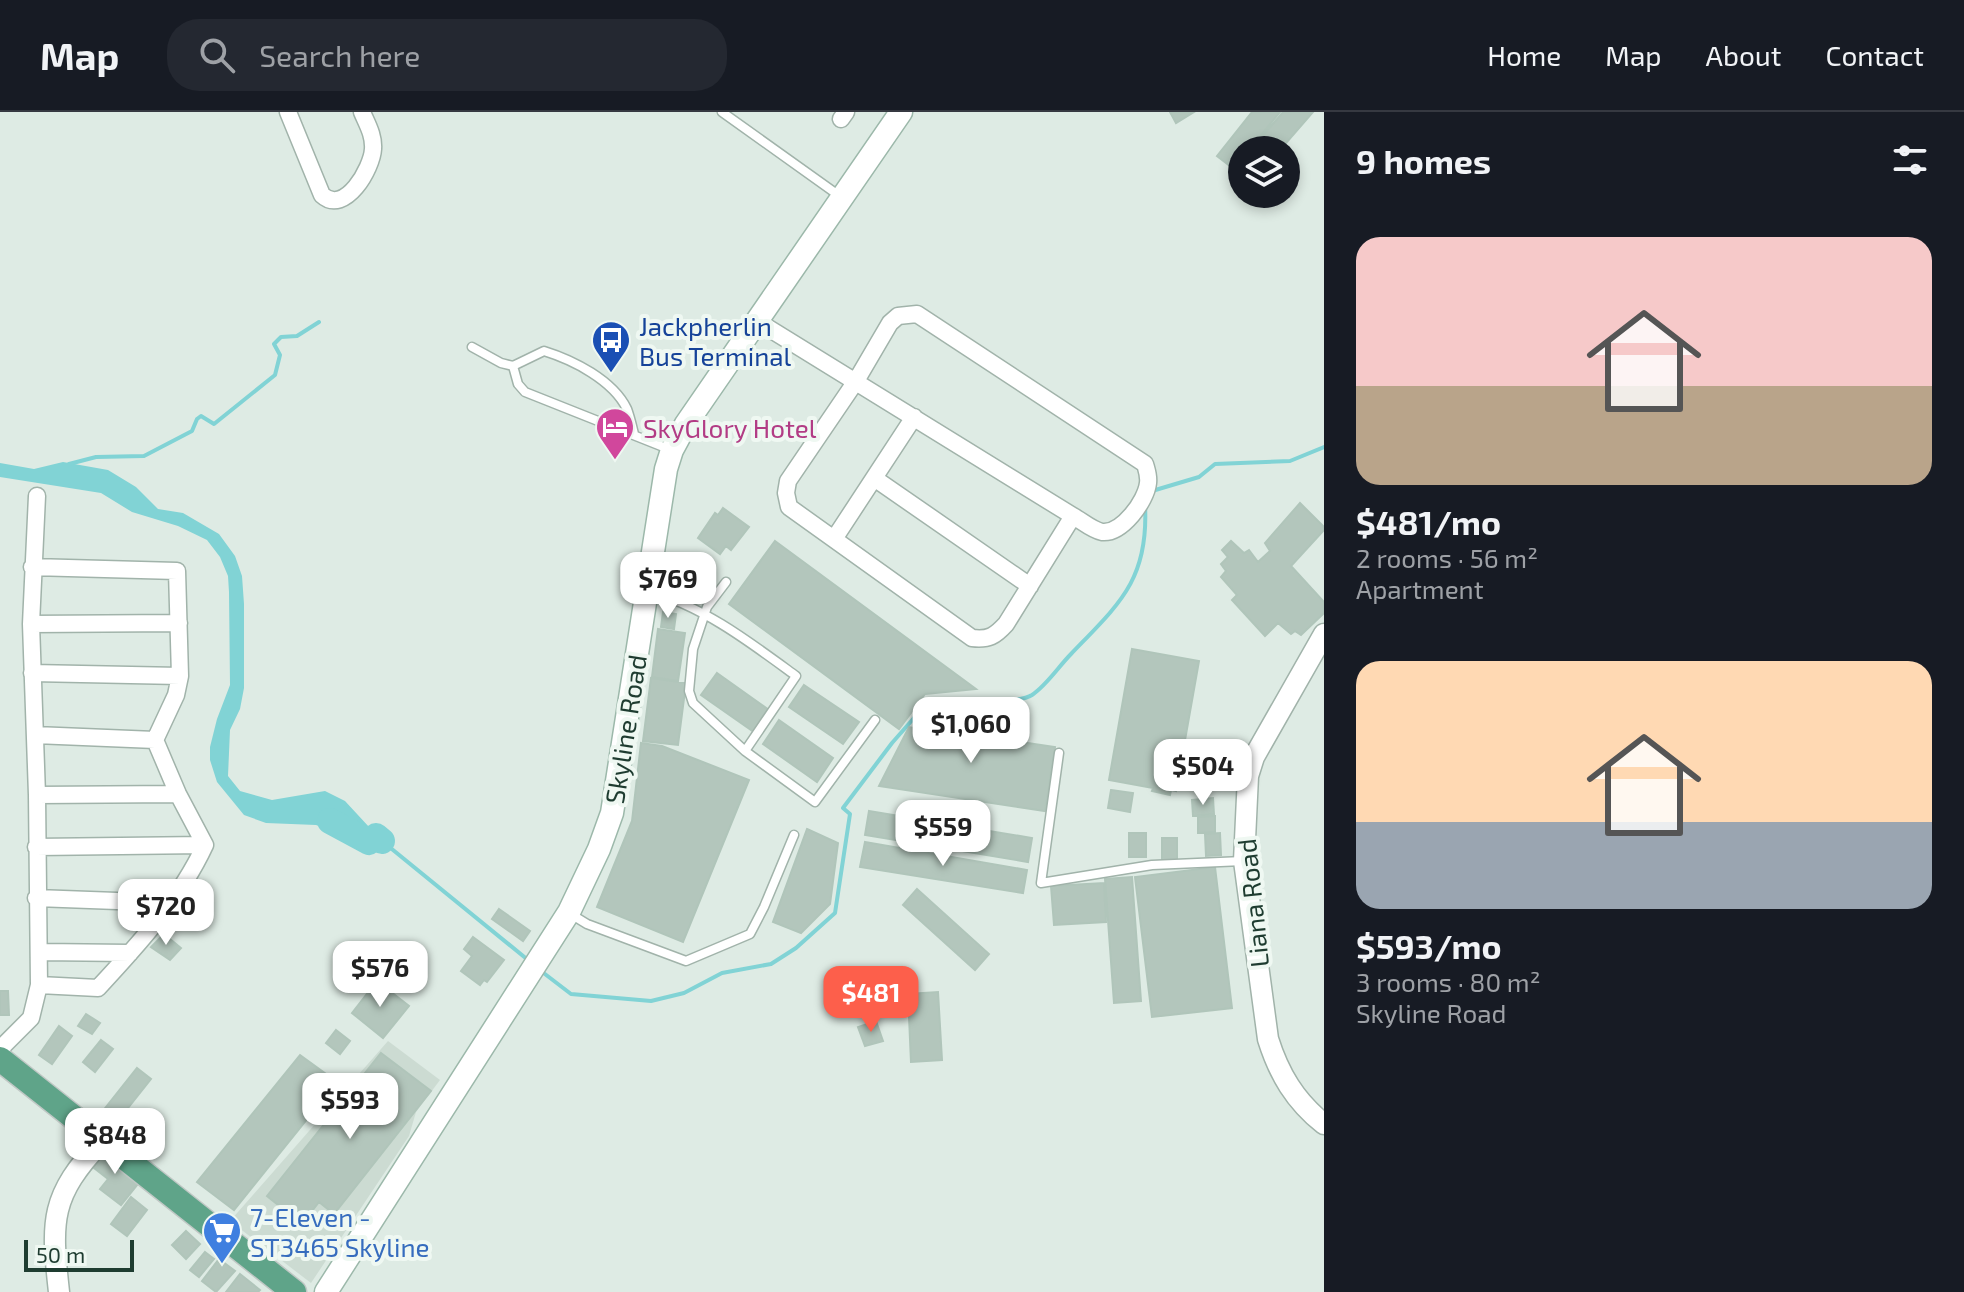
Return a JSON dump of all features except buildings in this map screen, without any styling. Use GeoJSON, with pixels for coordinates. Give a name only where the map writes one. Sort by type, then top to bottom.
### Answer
{"type":"FeatureCollection","features":[{"type":"Feature","properties":{"kind":"main road","name":"Skyline Road"},"geometry":{"type":"LineString","coordinates":[[326,1292],[526,982],[569,912],[599,849],[612,813],[666,469],[672,450],[686,424],[901,112]]}},
{"type":"Feature","properties":{"kind":"main road"},"geometry":{"type":"LineString","coordinates":[[0,1059],[294,1292]]}},
{"type":"Feature","properties":{"kind":"street"},"geometry":{"type":"LineString","coordinates":[[288,112],[322,195],[336,202],[347,198],[371,160],[372,135],[362,112]]}},
{"type":"Feature","properties":{"kind":"street"},"geometry":{"type":"LineString","coordinates":[[757,321],[856,381],[1073,516],[1101,532],[1114,531],[1128,521],[1148,488],[1149,476],[1145,464],[917,314],[898,316],[890,323],[856,381],[788,481],[786,493],[789,507],[972,638],[984,640],[996,635],[1006,624],[1073,516]]}},
{"type":"Feature","properties":{"kind":"street"},"geometry":{"type":"LineString","coordinates":[[834,539],[914,417]]}},
{"type":"Feature","properties":{"kind":"street"},"geometry":{"type":"LineString","coordinates":[[874,478],[1030,586]]}},
{"type":"Feature","properties":{"kind":"street"},"geometry":{"type":"LineString","coordinates":[[0,1049],[31,1018],[39,985],[31,624],[37,496]]}},
{"type":"Feature","properties":{"kind":"street"},"geometry":{"type":"LineString","coordinates":[[32,567],[177,571],[180,676],[176,695],[155,740],[178,794],[205,845]]}},
{"type":"Feature","properties":{"kind":"street"},"geometry":{"type":"LineString","coordinates":[[31,624],[179,623]]}},
{"type":"Feature","properties":{"kind":"street","name":"Liana Road"},"geometry":{"type":"LineString","coordinates":[[1324,634],[1254,757],[1245,802],[1244,861],[1268,1039],[1277,1067],[1292,1093],[1324,1124]]}},
{"type":"Feature","properties":{"kind":"street"},"geometry":{"type":"LineString","coordinates":[[32,673],[180,676]]}},
{"type":"Feature","properties":{"kind":"street"},"geometry":{"type":"LineString","coordinates":[[35,735],[155,740]]}},
{"type":"Feature","properties":{"kind":"street"},"geometry":{"type":"LineString","coordinates":[[37,795],[178,794]]}},
{"type":"Feature","properties":{"kind":"street"},"geometry":{"type":"LineString","coordinates":[[36,847],[205,845]]}},
{"type":"Feature","properties":{"kind":"street"},"geometry":{"type":"LineString","coordinates":[[39,985],[98,988],[171,903],[205,845]]}},
{"type":"Feature","properties":{"kind":"street"},"geometry":{"type":"LineString","coordinates":[[36,898],[171,903]]}},
{"type":"Feature","properties":{"kind":"street"},"geometry":{"type":"LineString","coordinates":[[40,952],[130,953]]}},
{"type":"Feature","properties":{"kind":"street"},"geometry":{"type":"LineString","coordinates":[[59,1292],[53,1238],[55,1215],[76,1172],[102,1141]]}},
{"type":"Feature","properties":{"kind":"lane"},"geometry":{"type":"LineString","coordinates":[[722,112],[842,197]]}},
{"type":"Feature","properties":{"kind":"lane"},"geometry":{"type":"LineString","coordinates":[[472,347],[513,366],[544,351],[567,358],[608,386],[626,407],[634,434]]}},
{"type":"Feature","properties":{"kind":"lane"},"geometry":{"type":"LineString","coordinates":[[513,366],[518,384],[525,392],[672,450]]}},
{"type":"Feature","properties":{"kind":"lane"},"geometry":{"type":"LineString","coordinates":[[726,582],[705,615],[693,649],[689,691],[693,703],[745,751],[815,802],[875,720]]}},
{"type":"Feature","properties":{"kind":"lane"},"geometry":{"type":"LineString","coordinates":[[648,591],[668,596],[705,615],[796,676],[745,751]]}},
{"type":"Feature","properties":{"kind":"lane"},"geometry":{"type":"LineString","coordinates":[[1059,753],[1041,883],[1152,865],[1244,861]]}},
{"type":"Feature","properties":{"kind":"lane"},"geometry":{"type":"LineString","coordinates":[[569,912],[587,924],[686,961],[750,934],[794,835]]}},
{"type":"Feature","properties":{"kind":"shaded area"},"geometry":{"type":"Polygon","coordinates":[[[388,1041],[440,1080],[416,1112],[409,1136],[311,1283],[230,1221],[388,1041]]]}},
{"type":"Feature","properties":{"kind":"water"},"geometry":{"type":"Polygon","coordinates":[[[63,462],[108,470],[136,487],[158,509],[183,513],[219,534],[235,556],[242,576],[244,604],[244,688],[240,709],[230,730],[228,776],[240,791],[272,800],[325,791],[345,801],[382,841],[347,836],[316,825],[266,823],[244,815],[217,782],[210,760],[217,719],[230,685],[228,576],[220,557],[207,540],[178,526],[132,512],[101,493],[0,477],[0,463],[34,469],[63,462]]]}},
{"type":"Feature","properties":{"kind":"waterway"},"geometry":{"type":"LineString","coordinates":[[69,464],[96,457],[144,456],[192,431],[201,416],[214,424],[275,375],[280,355],[274,344],[281,337],[297,336],[319,322]]}},
{"type":"Feature","properties":{"kind":"waterway"},"geometry":{"type":"LineString","coordinates":[[1152,491],[1199,477],[1215,464],[1290,461],[1324,447]]}},
{"type":"Feature","properties":{"kind":"waterway"},"geometry":{"type":"LineString","coordinates":[[541,971],[571,994],[651,1001],[684,993],[722,973],[771,964],[796,948],[835,913],[850,814],[843,808],[892,743],[928,702],[1012,700],[1032,695],[1043,686],[1128,589],[1142,553],[1145,505]]}},
{"type":"Feature","properties":{"kind":"waterway"},"geometry":{"type":"LineString","coordinates":[[330,821],[369,842],[376,836],[382,841]]}},
{"type":"Feature","properties":{"kind":"waterway"},"geometry":{"type":"LineString","coordinates":[[382,841],[528,960]]}},
{"type":"Feature","properties":{"kind":"place","name":"Jackpherlin Bus Terminal"},"geometry":{"type":"Point","coordinates":[611,374]}},
{"type":"Feature","properties":{"kind":"place","name":"SkyGlory Hotel"},"geometry":{"type":"Point","coordinates":[615,461]}},
{"type":"Feature","properties":{"kind":"place","name":"7-Eleven - ST3465 Skyline"},"geometry":{"type":"Point","coordinates":[222,1265]}}]}
